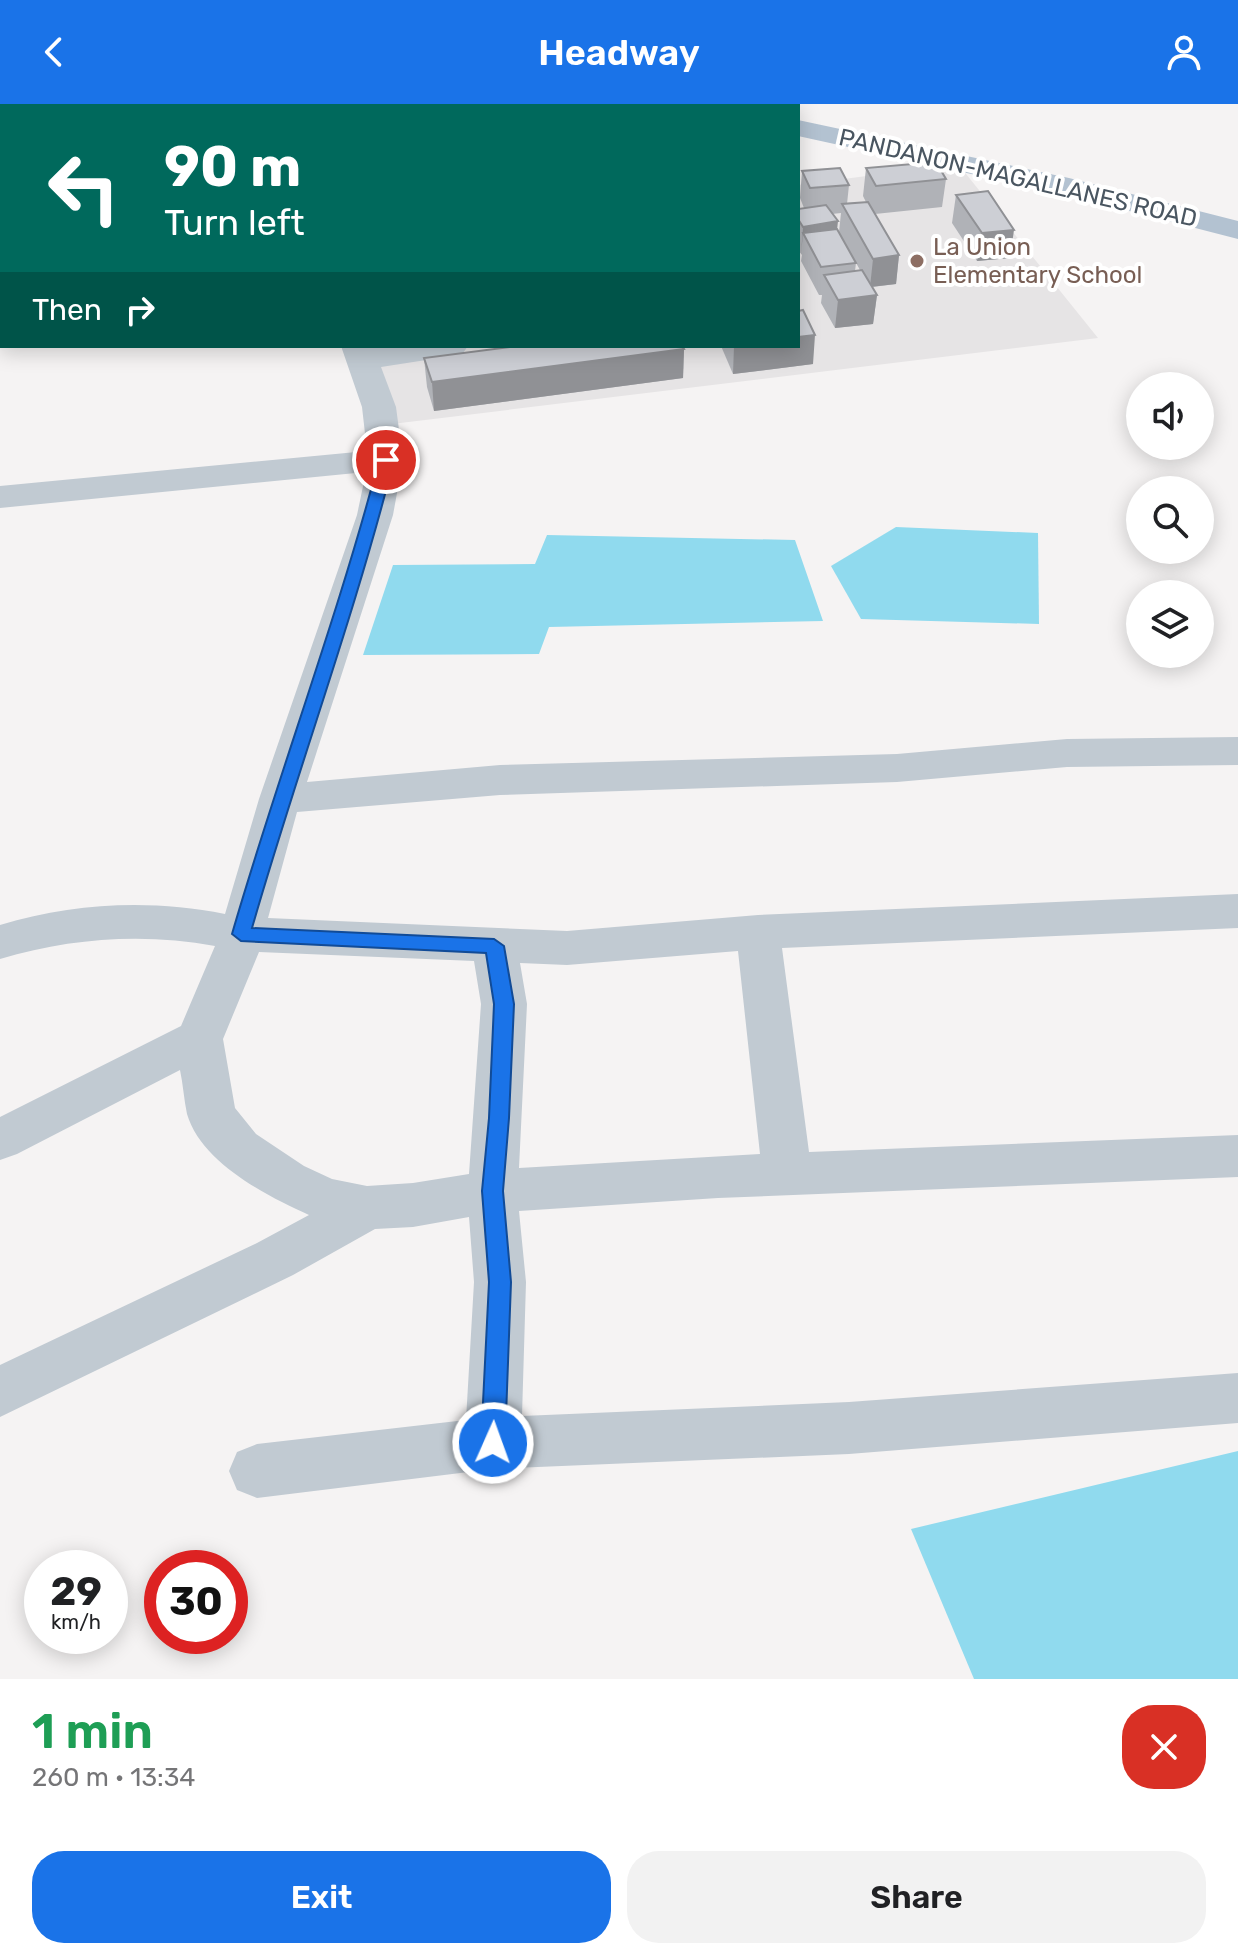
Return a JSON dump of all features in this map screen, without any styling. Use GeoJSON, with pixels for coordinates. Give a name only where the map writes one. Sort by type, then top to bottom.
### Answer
{"type":"FeatureCollection","features":[{"type":"Feature","properties":{"kind":"main road","name":"PANDANON-MAGALLANES ROAD"},"geometry":{"type":"LineString","coordinates":[[800,128],[1069,187],[1238,230]]}},
{"type":"Feature","properties":{"kind":"street"},"geometry":{"type":"LineString","coordinates":[[426,348],[360,353],[379,407],[386,460],[358,569],[280,799],[233,963],[199,1039],[212,1115],[239,1149],[286,1181],[325,1199],[367,1208],[413,1205],[492,1191],[1238,1156]]}},
{"type":"Feature","properties":{"kind":"street"},"geometry":{"type":"LineString","coordinates":[[0,497],[386,460]]}},
{"type":"Feature","properties":{"kind":"street"},"geometry":{"type":"LineString","coordinates":[[280,799],[500,780],[897,768],[1067,753],[1238,751]]}},
{"type":"Feature","properties":{"kind":"street"},"geometry":{"type":"LineString","coordinates":[[0,942],[81,924],[167,923],[207,926],[241,934],[567,948],[758,932],[1238,911]]}},
{"type":"Feature","properties":{"kind":"street"},"geometry":{"type":"LineString","coordinates":[[758,932],[787,1175]]}},
{"type":"Feature","properties":{"kind":"street"},"geometry":{"type":"LineString","coordinates":[[493,1443],[500,1282],[492,1191],[504,1004],[494,946]]}},
{"type":"Feature","properties":{"kind":"street"},"geometry":{"type":"LineString","coordinates":[[0,1140],[199,1039]]}},
{"type":"Feature","properties":{"kind":"street"},"geometry":{"type":"LineString","coordinates":[[0,1392],[275,1259],[367,1208]]}},
{"type":"Feature","properties":{"kind":"street"},"geometry":{"type":"LineString","coordinates":[[257,1471],[493,1443],[849,1428],[1238,1398]]}},
{"type":"Feature","properties":{"kind":"shaded area","name":"La Union Elementary School"},"geometry":{"type":"Polygon","coordinates":[[[958,164],[1098,338],[392,424],[372,348],[800,348],[800,185],[958,164]]]}},
{"type":"Feature","properties":{"kind":"water"},"geometry":{"type":"Polygon","coordinates":[[[896,527],[1038,533],[1039,624],[861,619],[831,566],[896,527]]]}},
{"type":"Feature","properties":{"kind":"water"},"geometry":{"type":"Polygon","coordinates":[[[547,535],[795,540],[823,621],[549,627],[539,654],[363,655],[393,565],[535,564],[547,535]]]}},
{"type":"Feature","properties":{"kind":"water"},"geometry":{"type":"Polygon","coordinates":[[[1238,1451],[1238,1679],[974,1679],[911,1529],[1238,1451]]]}},
{"type":"Feature","properties":{"kind":"building"},"geometry":{"type":"Polygon","coordinates":[[[936,162],[946,179],[876,186],[866,168],[936,162]]]}},
{"type":"Feature","properties":{"kind":"building"},"geometry":{"type":"Polygon","coordinates":[[[840,168],[849,185],[810,188],[802,171],[840,168]]]}},
{"type":"Feature","properties":{"kind":"building"},"geometry":{"type":"Polygon","coordinates":[[[988,191],[1014,230],[982,233],[956,195],[988,191]]]}},
{"type":"Feature","properties":{"kind":"building"},"geometry":{"type":"Polygon","coordinates":[[[868,202],[899,255],[873,259],[842,204],[868,202]]]}},
{"type":"Feature","properties":{"kind":"building"},"geometry":{"type":"Polygon","coordinates":[[[826,205],[838,221],[803,227],[800,209],[826,205]]]}},
{"type":"Feature","properties":{"kind":"building"},"geometry":{"type":"Polygon","coordinates":[[[837,229],[856,263],[821,267],[803,233],[837,229]]]}},
{"type":"Feature","properties":{"kind":"building"},"geometry":{"type":"Polygon","coordinates":[[[862,270],[877,295],[838,300],[824,275],[862,270]]]}},
{"type":"Feature","properties":{"kind":"building"},"geometry":{"type":"Polygon","coordinates":[[[803,310],[815,335],[800,337],[800,311],[803,310]]]}},
{"type":"Feature","properties":{"kind":"building"},"geometry":{"type":"Polygon","coordinates":[[[502,348],[684,349],[432,382],[424,358],[502,348]]]}},
{"type":"Feature","properties":{"kind":"place","name":"La Union Elementary School"},"geometry":{"type":"Point","coordinates":[917,261]}},
{"type":"Feature","properties":{"kind":"route"},"geometry":{"type":"LineString","coordinates":[[386,460],[375,515],[280,799],[241,934],[494,946],[504,1004],[492,1191],[500,1282],[493,1443]]}}]}
